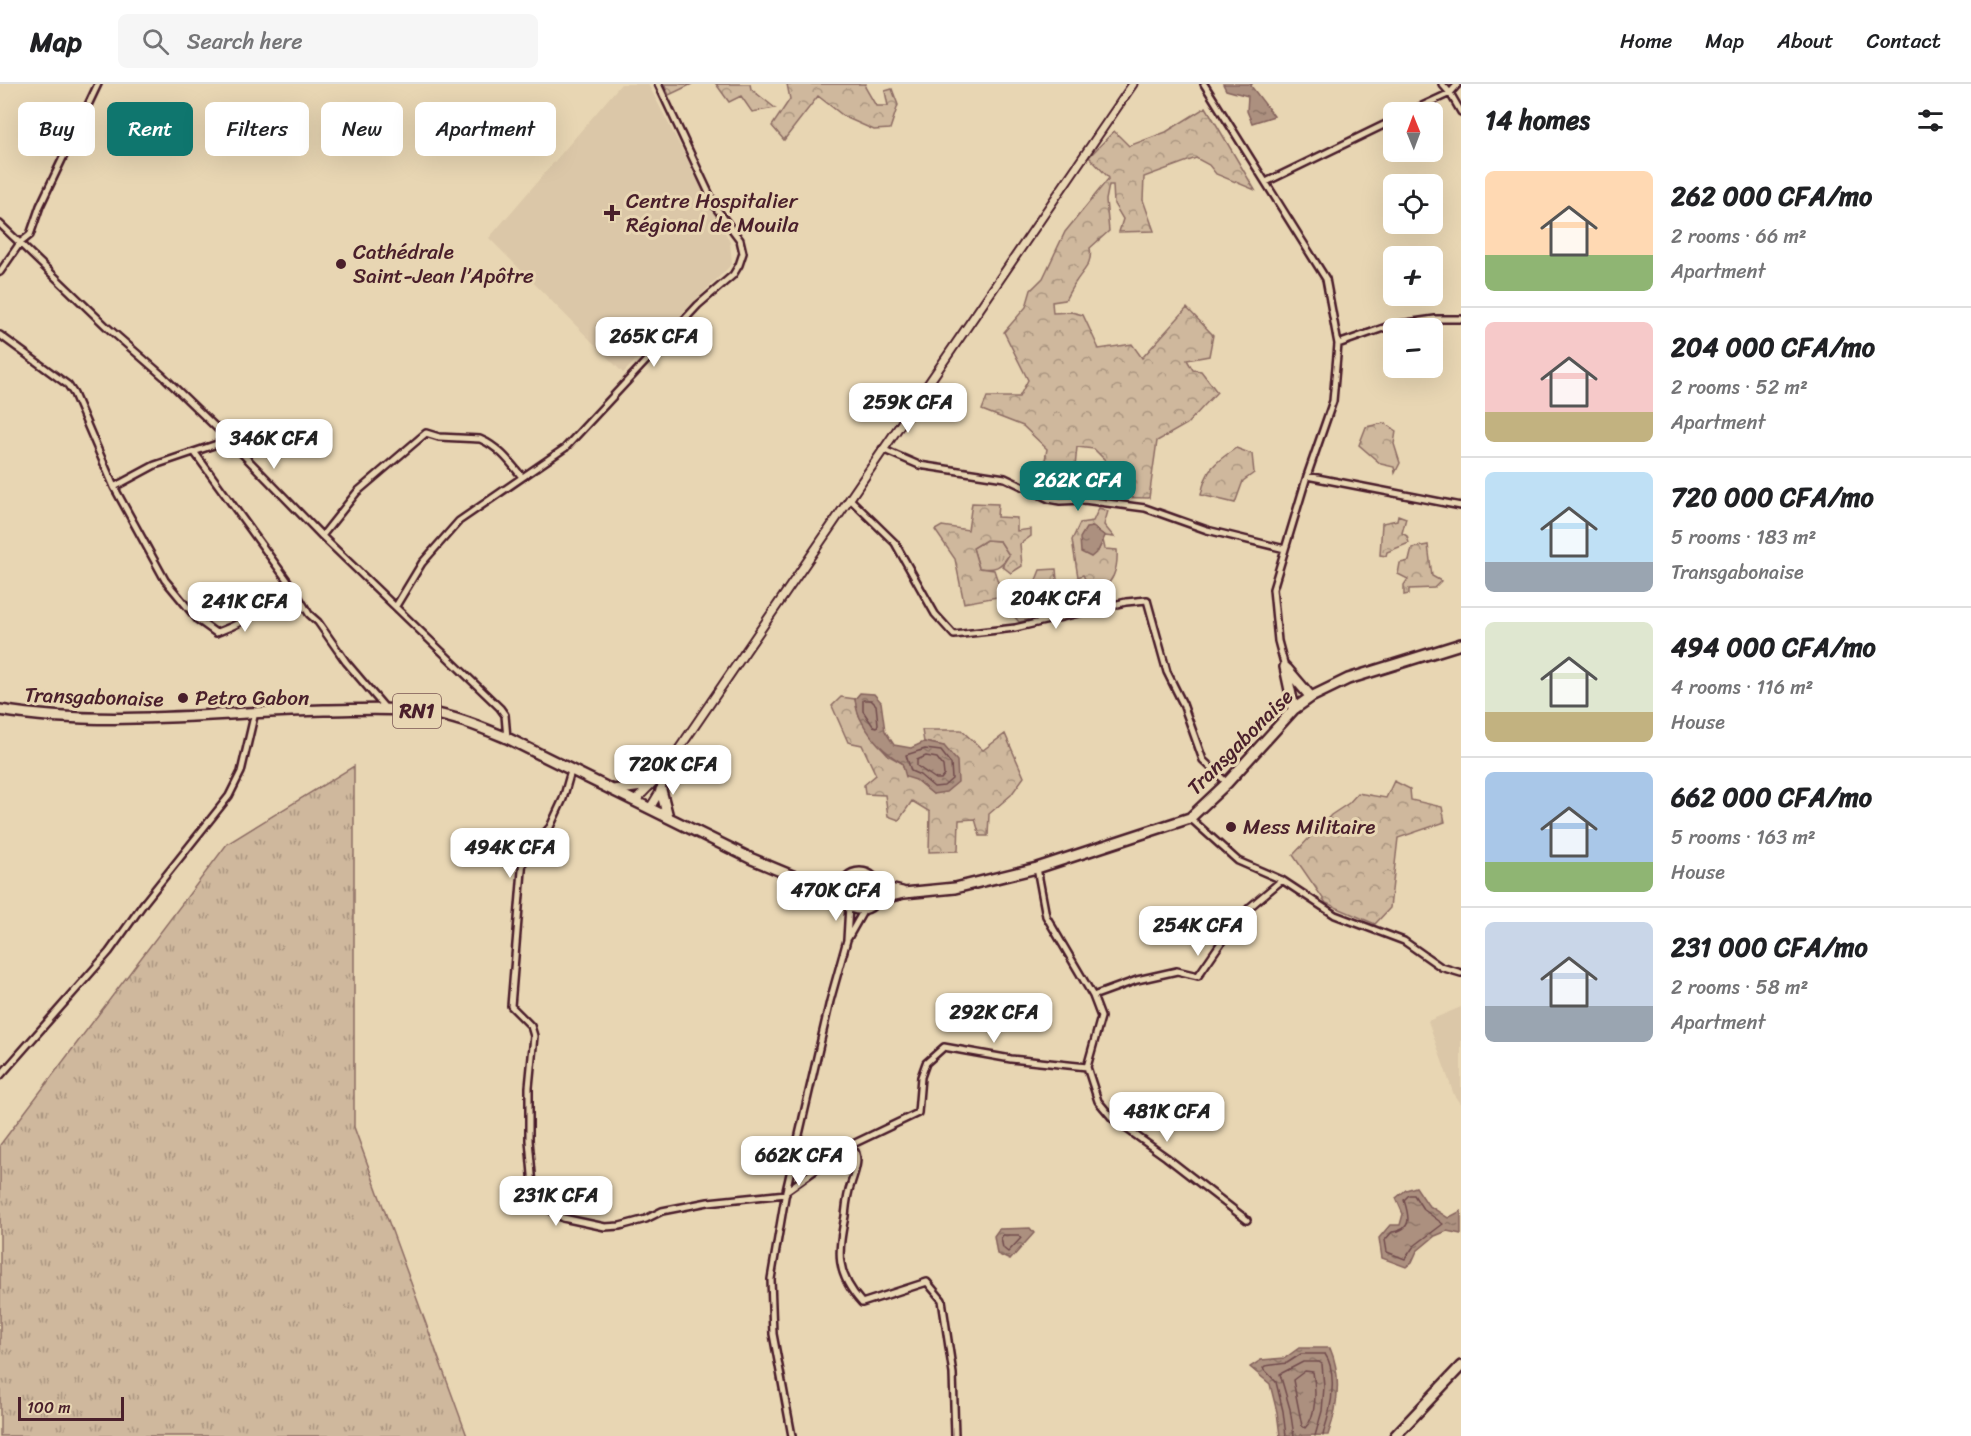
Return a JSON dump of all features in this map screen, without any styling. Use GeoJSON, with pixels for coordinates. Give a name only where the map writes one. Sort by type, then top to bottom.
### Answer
{"type":"FeatureCollection","features":[{"type":"Feature","properties":{"kind":"highway","name":"Transgabonaise"},"geometry":{"type":"LineString","coordinates":[[875,900],[904,893],[955,888],[1036,868],[1190,818],[1227,783],[1294,709],[1311,697],[1348,680],[1461,644]]}},
{"type":"Feature","properties":{"kind":"highway"},"geometry":{"type":"LineString","coordinates":[[1285,667],[1311,697]]}},
{"type":"Feature","properties":{"kind":"highway"},"geometry":{"type":"LineString","coordinates":[[1285,667],[1294,709]]}},
{"type":"Feature","properties":{"kind":"highway","name":"Transgabonaise"},"geometry":{"type":"LineString","coordinates":[[0,710],[57,716],[160,719],[255,712],[386,709],[425,712],[467,721],[507,738],[752,859],[843,897]]}},
{"type":"Feature","properties":{"kind":"highway"},"geometry":{"type":"LineString","coordinates":[[612,790],[649,785]]}},
{"type":"Feature","properties":{"kind":"highway"},"geometry":{"type":"LineString","coordinates":[[661,790],[668,817]]}},
{"type":"Feature","properties":{"kind":"highway"},"geometry":{"type":"LineString","coordinates":[[866,874],[877,886],[875,900],[865,908],[859,909],[849,905],[843,897],[842,886],[850,875],[866,874]]}},
{"type":"Feature","properties":{"kind":"highway","name":"Transgabonaise"},"geometry":{"type":"LineString","coordinates":[[798,877],[828,882],[845,881]]}},
{"type":"Feature","properties":{"kind":"highway","name":"Transgabonaise"},"geometry":{"type":"LineString","coordinates":[[877,886],[904,893]]}},
{"type":"Feature","properties":{"kind":"highway"},"geometry":{"type":"LineString","coordinates":[[1395,1436],[1461,1366]]}},
{"type":"Feature","properties":{"kind":"street"},"geometry":{"type":"LineString","coordinates":[[0,272],[20,243],[30,235],[40,206],[98,84]]}},
{"type":"Feature","properties":{"kind":"street"},"geometry":{"type":"LineString","coordinates":[[396,606],[422,563],[459,521],[565,448],[698,305],[733,275],[739,266],[743,253],[740,240],[716,208],[658,84]]}},
{"type":"Feature","properties":{"kind":"street"},"geometry":{"type":"LineString","coordinates":[[635,801],[664,771],[1133,84]]}},
{"type":"Feature","properties":{"kind":"street"},"geometry":{"type":"LineString","coordinates":[[1204,84],[1326,279],[1338,344],[1333,401],[1307,476],[1273,589],[1278,641],[1285,667]]}},
{"type":"Feature","properties":{"kind":"street"},"geometry":{"type":"LineString","coordinates":[[1442,84],[1461,112]]}},
{"type":"Feature","properties":{"kind":"street"},"geometry":{"type":"LineString","coordinates":[[1431,102],[1450,93],[1458,84]]}},
{"type":"Feature","properties":{"kind":"street"},"geometry":{"type":"LineString","coordinates":[[1266,182],[1383,125]]}},
{"type":"Feature","properties":{"kind":"street"},"geometry":{"type":"LineString","coordinates":[[0,224],[108,328],[163,376],[322,536],[500,708],[506,715],[507,738]]}},
{"type":"Feature","properties":{"kind":"street"},"geometry":{"type":"LineString","coordinates":[[1338,344],[1392,325],[1435,319],[1461,319]]}},
{"type":"Feature","properties":{"kind":"street"},"geometry":{"type":"LineString","coordinates":[[0,335],[68,385],[114,487],[165,580],[194,615],[216,633],[242,621],[260,600],[279,589],[295,591]]}},
{"type":"Feature","properties":{"kind":"street"},"geometry":{"type":"LineString","coordinates":[[322,536],[357,492],[426,433],[439,437],[485,442],[504,454],[522,477]]}},
{"type":"Feature","properties":{"kind":"street"},"geometry":{"type":"LineString","coordinates":[[114,487],[154,465],[229,440]]}},
{"type":"Feature","properties":{"kind":"street"},"geometry":{"type":"LineString","coordinates":[[882,449],[919,465],[1005,478],[1049,499],[1084,500],[1145,508],[1207,530],[1285,549]]}},
{"type":"Feature","properties":{"kind":"street"},"geometry":{"type":"LineString","coordinates":[[195,453],[295,591],[309,614],[318,622],[346,662],[386,709]]}},
{"type":"Feature","properties":{"kind":"street"},"geometry":{"type":"LineString","coordinates":[[1307,476],[1461,506]]}},
{"type":"Feature","properties":{"kind":"street"},"geometry":{"type":"LineString","coordinates":[[850,499],[895,543],[936,614],[954,635],[1015,628],[1126,602],[1147,600],[1167,672],[1183,704],[1203,760],[1227,783]]}},
{"type":"Feature","properties":{"kind":"street"},"geometry":{"type":"LineString","coordinates":[[0,1076],[109,952],[144,903],[229,796],[241,772],[255,712]]}},
{"type":"Feature","properties":{"kind":"street"},"geometry":{"type":"LineString","coordinates":[[571,771],[563,799],[550,827],[523,858],[511,1006],[531,1026],[534,1036],[529,1087],[529,1140],[533,1186],[541,1201],[562,1218],[605,1227],[620,1226],[646,1219],[662,1211],[708,1202],[786,1192],[851,1144],[918,1113],[921,1077],[926,1063],[944,1047],[1011,1059],[1087,1067]]}},
{"type":"Feature","properties":{"kind":"street"},"geometry":{"type":"LineString","coordinates":[[650,808],[661,790],[664,771]]}},
{"type":"Feature","properties":{"kind":"street"},"geometry":{"type":"LineString","coordinates":[[1190,818],[1238,861],[1282,880],[1335,915],[1404,941],[1441,967],[1461,973]]}},
{"type":"Feature","properties":{"kind":"street"},"geometry":{"type":"LineString","coordinates":[[1036,868],[1046,916],[1093,996],[1101,1017],[1087,1067],[1098,1101],[1113,1119],[1247,1220]]}},
{"type":"Feature","properties":{"kind":"street"},"geometry":{"type":"LineString","coordinates":[[1093,996],[1137,980],[1178,971],[1198,976],[1227,933],[1250,907],[1282,880]]}},
{"type":"Feature","properties":{"kind":"street"},"geometry":{"type":"LineString","coordinates":[[792,1436],[773,1334],[771,1279],[786,1192],[830,1001],[847,940],[849,905]]}},
{"type":"Feature","properties":{"kind":"street"},"geometry":{"type":"LineString","coordinates":[[847,940],[865,908]]}},
{"type":"Feature","properties":{"kind":"street"},"geometry":{"type":"LineString","coordinates":[[851,1144],[858,1167],[850,1185],[839,1246],[841,1268],[849,1289],[862,1303],[927,1282],[942,1300],[953,1374],[955,1436]]}},
{"type":"Feature","properties":{"kind":"shaded area","name":"Centre Hospitalier Régional de Mouila"},"geometry":{"type":"Polygon","coordinates":[[[621,84],[648,84],[730,242],[732,264],[623,373],[489,238],[621,84]]]}},
{"type":"Feature","properties":{"kind":"shaded area"},"geometry":{"type":"Polygon","coordinates":[[[1461,1007],[1461,1105],[1454,1095],[1428,1021],[1461,1007]]]}},
{"type":"Feature","properties":{"kind":"green space"},"geometry":{"type":"Polygon","coordinates":[[[664,84],[692,84],[669,95],[664,84]]]}},
{"type":"Feature","properties":{"kind":"green space"},"geometry":{"type":"Polygon","coordinates":[[[716,84],[750,84],[751,89],[775,108],[752,112],[741,96],[729,102],[716,84]]]}},
{"type":"Feature","properties":{"kind":"green space"},"geometry":{"type":"Polygon","coordinates":[[[787,84],[866,84],[865,87],[876,106],[888,106],[885,91],[892,89],[898,105],[890,129],[874,130],[845,117],[818,96],[784,140],[772,126],[790,99],[787,84]]]}},
{"type":"Feature","properties":{"kind":"green space"},"geometry":{"type":"Polygon","coordinates":[[[1206,107],[1255,190],[1216,174],[1209,165],[1196,158],[1144,177],[1143,200],[1154,231],[1119,232],[1123,219],[1114,204],[1113,185],[1109,185],[1106,200],[1109,231],[1090,248],[1089,263],[1065,300],[1052,302],[1053,313],[1071,312],[1083,315],[1099,349],[1132,344],[1142,358],[1187,308],[1213,335],[1209,356],[1187,360],[1193,370],[1201,371],[1217,392],[1187,424],[1157,441],[1149,498],[1106,497],[1108,463],[1094,449],[1077,447],[1072,497],[1040,487],[1047,449],[1023,426],[982,410],[987,397],[1019,397],[1028,380],[1004,332],[1026,307],[1031,290],[1043,278],[1065,232],[1109,178],[1089,157],[1114,131],[1129,146],[1166,132],[1206,107]]]}},
{"type":"Feature","properties":{"kind":"green space"},"geometry":{"type":"Polygon","coordinates":[[[1384,423],[1396,431],[1394,444],[1400,463],[1395,473],[1394,467],[1381,464],[1359,445],[1366,427],[1384,423]]]}},
{"type":"Feature","properties":{"kind":"green space"},"geometry":{"type":"Polygon","coordinates":[[[1236,448],[1252,454],[1254,473],[1243,481],[1235,503],[1201,495],[1212,467],[1236,448]]]}},
{"type":"Feature","properties":{"kind":"green space"},"geometry":{"type":"Polygon","coordinates":[[[972,503],[998,504],[997,517],[1017,518],[1017,531],[1031,529],[1031,536],[1020,544],[1022,566],[1011,573],[1002,566],[1009,555],[1000,541],[986,540],[973,548],[979,568],[994,570],[1000,588],[1023,609],[1036,594],[1034,585],[1040,570],[1056,569],[1057,580],[1050,595],[1055,601],[1051,608],[1056,611],[1066,606],[1066,613],[1019,622],[997,597],[964,603],[955,559],[935,530],[942,526],[968,530],[972,503]]]}},
{"type":"Feature","properties":{"kind":"green space"},"geometry":{"type":"Polygon","coordinates":[[[1099,508],[1108,511],[1104,525],[1114,537],[1105,536],[1092,527],[1098,551],[1103,540],[1105,549],[1117,550],[1117,557],[1110,581],[1094,590],[1094,582],[1086,581],[1083,575],[1078,577],[1072,540],[1080,523],[1093,521],[1099,508]]]}},
{"type":"Feature","properties":{"kind":"green space"},"geometry":{"type":"Polygon","coordinates":[[[1398,515],[1406,518],[1402,533],[1407,536],[1409,543],[1387,552],[1386,556],[1380,555],[1382,523],[1397,520],[1398,515]]]}},
{"type":"Feature","properties":{"kind":"green space"},"geometry":{"type":"Polygon","coordinates":[[[986,540],[1000,541],[1009,555],[1003,563],[989,569],[979,568],[973,548],[986,540]]]}},
{"type":"Feature","properties":{"kind":"green space"},"geometry":{"type":"Polygon","coordinates":[[[1428,545],[1432,576],[1441,581],[1434,588],[1409,589],[1409,594],[1404,595],[1404,585],[1408,579],[1398,574],[1400,563],[1409,561],[1412,548],[1428,545]]]}},
{"type":"Feature","properties":{"kind":"green space"},"geometry":{"type":"Polygon","coordinates":[[[841,697],[855,699],[858,714],[870,733],[889,756],[902,763],[916,780],[933,794],[944,746],[924,742],[922,730],[961,730],[983,750],[1005,734],[1024,777],[1011,795],[989,814],[988,836],[980,836],[975,819],[959,820],[958,851],[929,852],[930,812],[912,801],[899,820],[888,816],[885,795],[865,794],[864,785],[876,775],[862,745],[848,742],[832,706],[841,697]]]}},
{"type":"Feature","properties":{"kind":"green space"},"geometry":{"type":"Polygon","coordinates":[[[354,766],[354,1127],[467,1436],[0,1436],[0,1145],[227,844],[354,766]]]}},
{"type":"Feature","properties":{"kind":"green space"},"geometry":{"type":"Polygon","coordinates":[[[1394,781],[1410,789],[1411,800],[1442,807],[1445,822],[1398,838],[1390,908],[1375,924],[1326,903],[1293,855],[1331,815],[1349,803],[1358,793],[1386,798],[1394,781]]]}},
{"type":"Feature","properties":{"kind":"water"},"geometry":{"type":"Polygon","coordinates":[[[1223,84],[1252,84],[1251,86],[1274,116],[1252,123],[1247,111],[1248,96],[1226,90],[1223,84]]]}},
{"type":"Feature","properties":{"kind":"water"},"geometry":{"type":"Polygon","coordinates":[[[1093,527],[1105,536],[1098,551],[1091,557],[1081,552],[1080,538],[1086,528],[1093,527]]]}},
{"type":"Feature","properties":{"kind":"water"},"geometry":{"type":"Polygon","coordinates":[[[860,693],[874,694],[881,702],[885,731],[894,745],[911,748],[924,742],[944,746],[957,761],[958,782],[946,792],[933,794],[916,780],[906,777],[902,763],[886,752],[865,728],[855,699],[860,693]]]}},
{"type":"Feature","properties":{"kind":"water"},"geometry":{"type":"Polygon","coordinates":[[[1416,1187],[1428,1205],[1448,1218],[1461,1211],[1461,1234],[1447,1231],[1435,1236],[1417,1251],[1412,1262],[1406,1267],[1382,1258],[1379,1238],[1390,1225],[1400,1225],[1403,1214],[1396,1198],[1406,1190],[1416,1187]]]}},
{"type":"Feature","properties":{"kind":"water"},"geometry":{"type":"Polygon","coordinates":[[[1030,1228],[1034,1233],[1010,1260],[997,1254],[994,1236],[999,1229],[1030,1228]]]}},
{"type":"Feature","properties":{"kind":"water"},"geometry":{"type":"Polygon","coordinates":[[[1299,1348],[1330,1348],[1334,1359],[1337,1392],[1328,1435],[1280,1436],[1270,1384],[1250,1367],[1261,1360],[1285,1358],[1299,1348]]]}},
{"type":"Feature","properties":{"kind":"place","name":"Centre Hospitalier Régional de Mouila"},"geometry":{"type":"Point","coordinates":[612,213]}},
{"type":"Feature","properties":{"kind":"place","name":"Cathédrale Saint-Jean l’Apôtre"},"geometry":{"type":"Point","coordinates":[341,264]}},
{"type":"Feature","properties":{"kind":"place","name":"Petro Gabon"},"geometry":{"type":"Point","coordinates":[183,698]}},
{"type":"Feature","properties":{"kind":"place","name":"Mess Militaire"},"geometry":{"type":"Point","coordinates":[1231,827]}}]}
